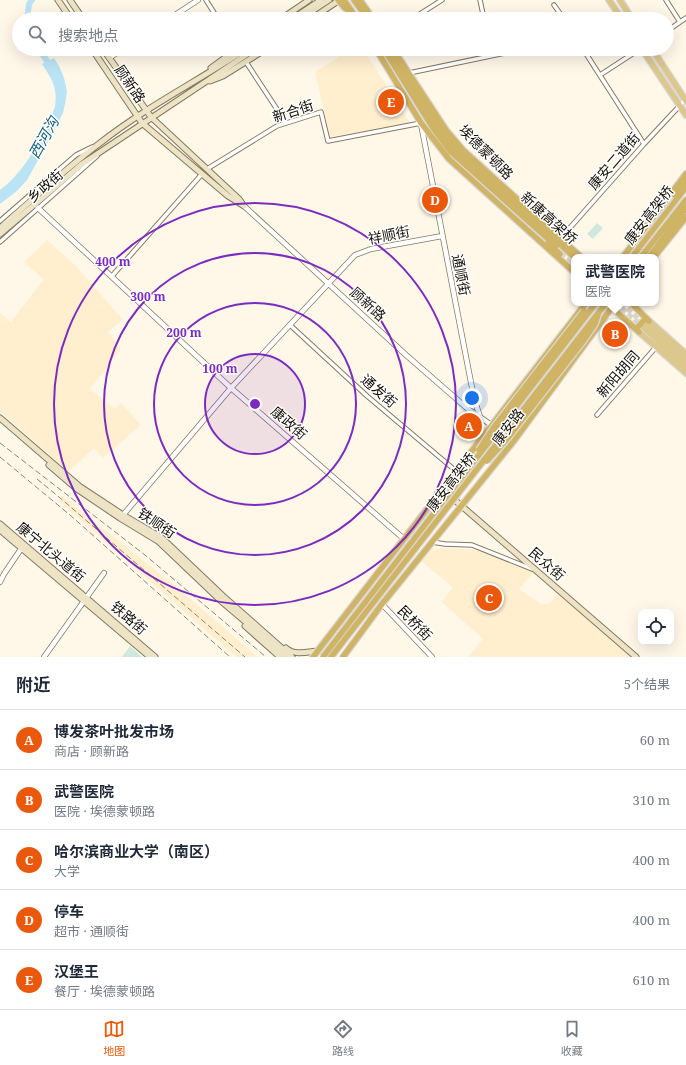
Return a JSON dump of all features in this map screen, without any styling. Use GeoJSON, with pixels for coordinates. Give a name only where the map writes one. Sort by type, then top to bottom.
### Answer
{"type":"FeatureCollection","features":[{"type":"Feature","properties":{"kind":"highway"},"geometry":{"type":"LineString","coordinates":[[340,0],[351,12]]}},
{"type":"Feature","properties":{"kind":"highway"},"geometry":{"type":"LineString","coordinates":[[353,0],[361,12]]}},
{"type":"Feature","properties":{"kind":"highway"},"geometry":{"type":"LineString","coordinates":[[360,0],[368,12]]}},
{"type":"Feature","properties":{"kind":"highway","name":"埃德蒙顿路"},"geometry":{"type":"LineString","coordinates":[[380,56],[421,123],[454,165],[571,269]]}},
{"type":"Feature","properties":{"kind":"highway","name":"埃德蒙顿路"},"geometry":{"type":"LineString","coordinates":[[388,56],[433,128],[451,152],[561,253],[444,151]]}},
{"type":"Feature","properties":{"kind":"highway","name":"新康高架桥"},"geometry":{"type":"LineString","coordinates":[[393,56],[432,118],[451,144],[461,155],[571,254]]}},
{"type":"Feature","properties":{"kind":"highway","name":"埃德蒙顿路"},"geometry":{"type":"LineString","coordinates":[[398,56],[446,130],[463,150],[578,254]]}},
{"type":"Feature","properties":{"kind":"highway"},"geometry":{"type":"LineString","coordinates":[[625,254],[686,174]]}},
{"type":"Feature","properties":{"kind":"highway"},"geometry":{"type":"LineString","coordinates":[[629,254],[686,180]]}},
{"type":"Feature","properties":{"kind":"highway","name":"康安高架桥"},"geometry":{"type":"LineString","coordinates":[[634,254],[686,187]]}},
{"type":"Feature","properties":{"kind":"highway","name":"康安高架桥"},"geometry":{"type":"LineString","coordinates":[[644,254],[686,200]]}},
{"type":"Feature","properties":{"kind":"highway"},"geometry":{"type":"LineString","coordinates":[[651,254],[686,208]]}},
{"type":"Feature","properties":{"kind":"highway"},"geometry":{"type":"LineString","coordinates":[[656,254],[686,217]]}},
{"type":"Feature","properties":{"kind":"highway","name":"康安路"},"geometry":{"type":"LineString","coordinates":[[314,657],[584,306]]}},
{"type":"Feature","properties":{"kind":"highway"},"geometry":{"type":"LineString","coordinates":[[439,512],[453,484],[475,456],[494,427],[588,306]]}},
{"type":"Feature","properties":{"kind":"highway","name":"康安高架桥"},"geometry":{"type":"LineString","coordinates":[[331,657],[596,306]]}},
{"type":"Feature","properties":{"kind":"highway"},"geometry":{"type":"LineString","coordinates":[[439,512],[507,440],[595,324],[598,306]]}},
{"type":"Feature","properties":{"kind":"highway","name":"康安高架桥"},"geometry":{"type":"LineString","coordinates":[[323,657],[604,306]]}},
{"type":"Feature","properties":{"kind":"highway","name":"康安路"},"geometry":{"type":"LineString","coordinates":[[343,657],[382,604],[513,442],[612,306]]}},
{"type":"Feature","properties":{"kind":"highway"},"geometry":{"type":"LineString","coordinates":[[615,306],[644,324]]}},
{"type":"Feature","properties":{"kind":"highway"},"geometry":{"type":"LineString","coordinates":[[633,306],[644,324]]}},
{"type":"Feature","properties":{"kind":"highway"},"geometry":{"type":"LineString","coordinates":[[639,306],[644,324]]}},
{"type":"Feature","properties":{"kind":"main road"},"geometry":{"type":"LineString","coordinates":[[58,0],[66,12]]}},
{"type":"Feature","properties":{"kind":"main road"},"geometry":{"type":"LineString","coordinates":[[70,0],[78,12]]}},
{"type":"Feature","properties":{"kind":"main road"},"geometry":{"type":"LineString","coordinates":[[291,12],[309,0]]}},
{"type":"Feature","properties":{"kind":"main road"},"geometry":{"type":"LineString","coordinates":[[303,12],[321,0]]}},
{"type":"Feature","properties":{"kind":"main road"},"geometry":{"type":"LineString","coordinates":[[311,12],[329,0]]}},
{"type":"Feature","properties":{"kind":"main road"},"geometry":{"type":"LineString","coordinates":[[322,12],[340,0]]}},
{"type":"Feature","properties":{"kind":"main road"},"geometry":{"type":"LineString","coordinates":[[609,0],[617,12]]}},
{"type":"Feature","properties":{"kind":"main road"},"geometry":{"type":"LineString","coordinates":[[620,0],[628,12]]}},
{"type":"Feature","properties":{"kind":"main road","name":"顾新路"},"geometry":{"type":"LineString","coordinates":[[97,56],[142,123],[228,196],[244,206]]}},
{"type":"Feature","properties":{"kind":"main road","name":"乡政街"},"geometry":{"type":"LineString","coordinates":[[81,161],[100,142],[146,110],[196,80],[228,56]]}},
{"type":"Feature","properties":{"kind":"main road"},"geometry":{"type":"LineString","coordinates":[[215,72],[237,56]]}},
{"type":"Feature","properties":{"kind":"main road"},"geometry":{"type":"LineString","coordinates":[[215,72],[243,56]]}},
{"type":"Feature","properties":{"kind":"main road","name":"乡政街"},"geometry":{"type":"LineString","coordinates":[[198,86],[223,76],[255,56]]}},
{"type":"Feature","properties":{"kind":"main road"},"geometry":{"type":"LineString","coordinates":[[646,56],[686,115]]}},
{"type":"Feature","properties":{"kind":"main road"},"geometry":{"type":"LineString","coordinates":[[657,56],[686,100]]}},
{"type":"Feature","properties":{"kind":"main road","name":"顾新路"},"geometry":{"type":"LineString","coordinates":[[109,58],[151,117],[207,168],[239,199],[244,206]]}},
{"type":"Feature","properties":{"kind":"main road","name":"乡政街"},"geometry":{"type":"LineString","coordinates":[[196,80],[215,72]]}},
{"type":"Feature","properties":{"kind":"main road","name":"乡政街"},"geometry":{"type":"LineString","coordinates":[[81,161],[105,148],[198,86],[215,72]]}},
{"type":"Feature","properties":{"kind":"main road"},"geometry":{"type":"LineString","coordinates":[[0,228],[81,161]]}},
{"type":"Feature","properties":{"kind":"main road"},"geometry":{"type":"LineString","coordinates":[[0,234],[81,161]]}},
{"type":"Feature","properties":{"kind":"main road"},"geometry":{"type":"LineString","coordinates":[[644,324],[656,347],[686,373]]}},
{"type":"Feature","properties":{"kind":"main road"},"geometry":{"type":"LineString","coordinates":[[644,324],[686,354]]}},
{"type":"Feature","properties":{"kind":"main road"},"geometry":{"type":"LineString","coordinates":[[644,324],[686,360]]}},
{"type":"Feature","properties":{"kind":"main road"},"geometry":{"type":"LineString","coordinates":[[644,324],[686,367]]}},
{"type":"Feature","properties":{"kind":"main road","name":"铁顺街"},"geometry":{"type":"LineString","coordinates":[[0,418],[79,486],[123,515],[162,538],[221,598],[292,657]]}},
{"type":"Feature","properties":{"kind":"main road","name":"铁顺街"},"geometry":{"type":"LineString","coordinates":[[0,422],[77,489],[158,541],[287,657]]}},
{"type":"Feature","properties":{"kind":"main road","name":"民众街"},"geometry":{"type":"LineString","coordinates":[[442,489],[636,657]]}},
{"type":"Feature","properties":{"kind":"main road","name":"康宁北头道街"},"geometry":{"type":"LineString","coordinates":[[0,524],[23,546],[85,599]]}},
{"type":"Feature","properties":{"kind":"main road","name":"康宁北头道街"},"geometry":{"type":"LineString","coordinates":[[0,530],[23,546]]}},
{"type":"Feature","properties":{"kind":"main road"},"geometry":{"type":"LineString","coordinates":[[221,598],[231,600],[290,651],[296,653],[318,651]]}},
{"type":"Feature","properties":{"kind":"main road"},"geometry":{"type":"LineString","coordinates":[[221,598],[225,608],[280,657]]}},
{"type":"Feature","properties":{"kind":"main road","name":"铁路街"},"geometry":{"type":"LineString","coordinates":[[85,599],[150,657]]}},
{"type":"Feature","properties":{"kind":"main road","name":"铁路街"},"geometry":{"type":"LineString","coordinates":[[85,599],[156,657]]}},
{"type":"Feature","properties":{"kind":"street"},"geometry":{"type":"LineString","coordinates":[[180,12],[198,0]]}},
{"type":"Feature","properties":{"kind":"street"},"geometry":{"type":"LineString","coordinates":[[206,0],[214,12]]}},
{"type":"Feature","properties":{"kind":"street"},"geometry":{"type":"LineString","coordinates":[[423,12],[442,0]]}},
{"type":"Feature","properties":{"kind":"street"},"geometry":{"type":"LineString","coordinates":[[480,0],[483,12]]}},
{"type":"Feature","properties":{"kind":"street"},"geometry":{"type":"LineString","coordinates":[[666,0],[674,12]]}},
{"type":"Feature","properties":{"kind":"street"},"geometry":{"type":"LineString","coordinates":[[554,4],[559,12]]}},
{"type":"Feature","properties":{"kind":"street"},"geometry":{"type":"LineString","coordinates":[[674,13],[680,22]]}},
{"type":"Feature","properties":{"kind":"street"},"geometry":{"type":"LineString","coordinates":[[674,26],[686,18]]}},
{"type":"Feature","properties":{"kind":"street"},"geometry":{"type":"LineString","coordinates":[[409,73],[491,56]]}},
{"type":"Feature","properties":{"kind":"street"},"geometry":{"type":"LineString","coordinates":[[588,56],[644,144]]}},
{"type":"Feature","properties":{"kind":"street"},"geometry":{"type":"LineString","coordinates":[[600,75],[630,56]]}},
{"type":"Feature","properties":{"kind":"street"},"geometry":{"type":"LineString","coordinates":[[246,62],[286,123]]}},
{"type":"Feature","properties":{"kind":"street","name":"康安二道街"},"geometry":{"type":"LineString","coordinates":[[560,239],[644,144],[686,100]]}},
{"type":"Feature","properties":{"kind":"street","name":"新合街"},"geometry":{"type":"LineString","coordinates":[[207,168],[277,126],[321,112],[328,141],[421,123]]}},
{"type":"Feature","properties":{"kind":"street","name":"通顺街"},"geometry":{"type":"LineString","coordinates":[[421,123],[474,398],[480,416]]}},
{"type":"Feature","properties":{"kind":"street","name":"乡政街"},"geometry":{"type":"LineString","coordinates":[[0,222],[76,155],[100,142]]}},
{"type":"Feature","properties":{"kind":"street","name":"乡政街"},"geometry":{"type":"LineString","coordinates":[[0,242],[88,165],[105,148]]}},
{"type":"Feature","properties":{"kind":"street"},"geometry":{"type":"LineString","coordinates":[[112,276],[202,174]]}},
{"type":"Feature","properties":{"kind":"street","name":"顾新路"},"geometry":{"type":"LineString","coordinates":[[244,206],[468,409],[480,416]]}},
{"type":"Feature","properties":{"kind":"street","name":"康政街"},"geometry":{"type":"LineString","coordinates":[[38,208],[231,388],[404,539]]}},
{"type":"Feature","properties":{"kind":"street","name":"祥顺街"},"geometry":{"type":"LineString","coordinates":[[123,515],[231,388],[355,255],[371,249],[442,236]]}},
{"type":"Feature","properties":{"kind":"street","name":"通发街"},"geometry":{"type":"LineString","coordinates":[[290,325],[368,396],[456,471]]}},
{"type":"Feature","properties":{"kind":"street","name":"新阳胡同"},"geometry":{"type":"LineString","coordinates":[[597,415],[656,347]]}},
{"type":"Feature","properties":{"kind":"street"},"geometry":{"type":"LineString","coordinates":[[480,416],[513,442]]}},
{"type":"Feature","properties":{"kind":"street"},"geometry":{"type":"LineString","coordinates":[[432,542],[472,546],[483,549],[536,571]]}},
{"type":"Feature","properties":{"kind":"street"},"geometry":{"type":"LineString","coordinates":[[0,582],[23,546]]}},
{"type":"Feature","properties":{"kind":"street"},"geometry":{"type":"LineString","coordinates":[[44,657],[104,573]]}},
{"type":"Feature","properties":{"kind":"street","name":"民桥街"},"geometry":{"type":"LineString","coordinates":[[382,604],[432,657]]}},
{"type":"Feature","properties":{"kind":"shaded area"},"geometry":{"type":"Polygon","coordinates":[[[340,56],[367,56],[410,123],[330,137],[315,72],[340,56]]]}},
{"type":"Feature","properties":{"kind":"shaded area"},"geometry":{"type":"Polygon","coordinates":[[[47,240],[76,266],[123,320],[108,332],[121,349],[90,389],[115,409],[121,403],[141,425],[103,458],[94,448],[68,472],[0,411],[0,313],[11,322],[44,279],[24,262],[47,240]]]}},
{"type":"Feature","properties":{"kind":"shaded area"},"geometry":{"type":"Polygon","coordinates":[[[62,496],[168,580],[258,657],[236,657],[59,501],[62,496]]]}},
{"type":"Feature","properties":{"kind":"shaded area"},"geometry":{"type":"Polygon","coordinates":[[[432,549],[477,550],[534,572],[519,589],[541,604],[550,603],[558,594],[632,657],[468,657],[483,639],[442,602],[453,587],[421,561],[432,549]]]}},
{"type":"Feature","properties":{"kind":"green space"},"geometry":{"type":"Polygon","coordinates":[[[597,223],[603,228],[593,239],[587,234],[597,223]]]}},
{"type":"Feature","properties":{"kind":"green space"},"geometry":{"type":"Polygon","coordinates":[[[130,646],[142,657],[122,657],[130,646]]]}},
{"type":"Feature","properties":{"kind":"water"},"geometry":{"type":"Polygon","coordinates":[[[54,58],[64,78],[67,91],[63,113],[27,180],[17,191],[0,204],[0,190],[26,163],[45,130],[55,107],[55,89],[49,74],[42,64],[54,58]]]}},
{"type":"Feature","properties":{"kind":"waterway","name":"西河沟"},"geometry":{"type":"LineString","coordinates":[[28,12],[29,4],[32,0]]}},
{"type":"Feature","properties":{"kind":"waterway","name":"西河沟"},"geometry":{"type":"LineString","coordinates":[[44,56],[51,67]]}},
{"type":"Feature","properties":{"kind":"tunnel"},"geometry":{"type":"LineString","coordinates":[[562,251],[571,258]]}},
{"type":"Feature","properties":{"kind":"tunnel"},"geometry":{"type":"LineString","coordinates":[[560,254],[571,264]]}},
{"type":"Feature","properties":{"kind":"tunnel"},"geometry":{"type":"LineString","coordinates":[[618,306],[643,327]]}},
{"type":"Feature","properties":{"kind":"tunnel"},"geometry":{"type":"LineString","coordinates":[[624,306],[645,324]]}},
{"type":"Feature","properties":{"kind":"railway"},"geometry":{"type":"LineString","coordinates":[[0,443],[145,555],[266,657]]}},
{"type":"Feature","properties":{"kind":"railway"},"geometry":{"type":"LineString","coordinates":[[0,457],[70,515],[230,657]]}},
{"type":"Feature","properties":{"kind":"railway"},"geometry":{"type":"LineString","coordinates":[[37,479],[245,657]]}},
{"type":"Feature","properties":{"kind":"place","name":"汉堡王"},"geometry":{"type":"Point","coordinates":[391,102]}},
{"type":"Feature","properties":{"kind":"place","name":"停车"},"geometry":{"type":"Point","coordinates":[435,200]}},
{"type":"Feature","properties":{"kind":"place","name":"武警医院"},"geometry":{"type":"Point","coordinates":[615,334]}},
{"type":"Feature","properties":{"kind":"place","name":"博发茶叶批发市场"},"geometry":{"type":"Point","coordinates":[469,426]}},
{"type":"Feature","properties":{"kind":"place","name":"哈尔滨商业大学（南区）"},"geometry":{"type":"Point","coordinates":[489,598]}}]}
